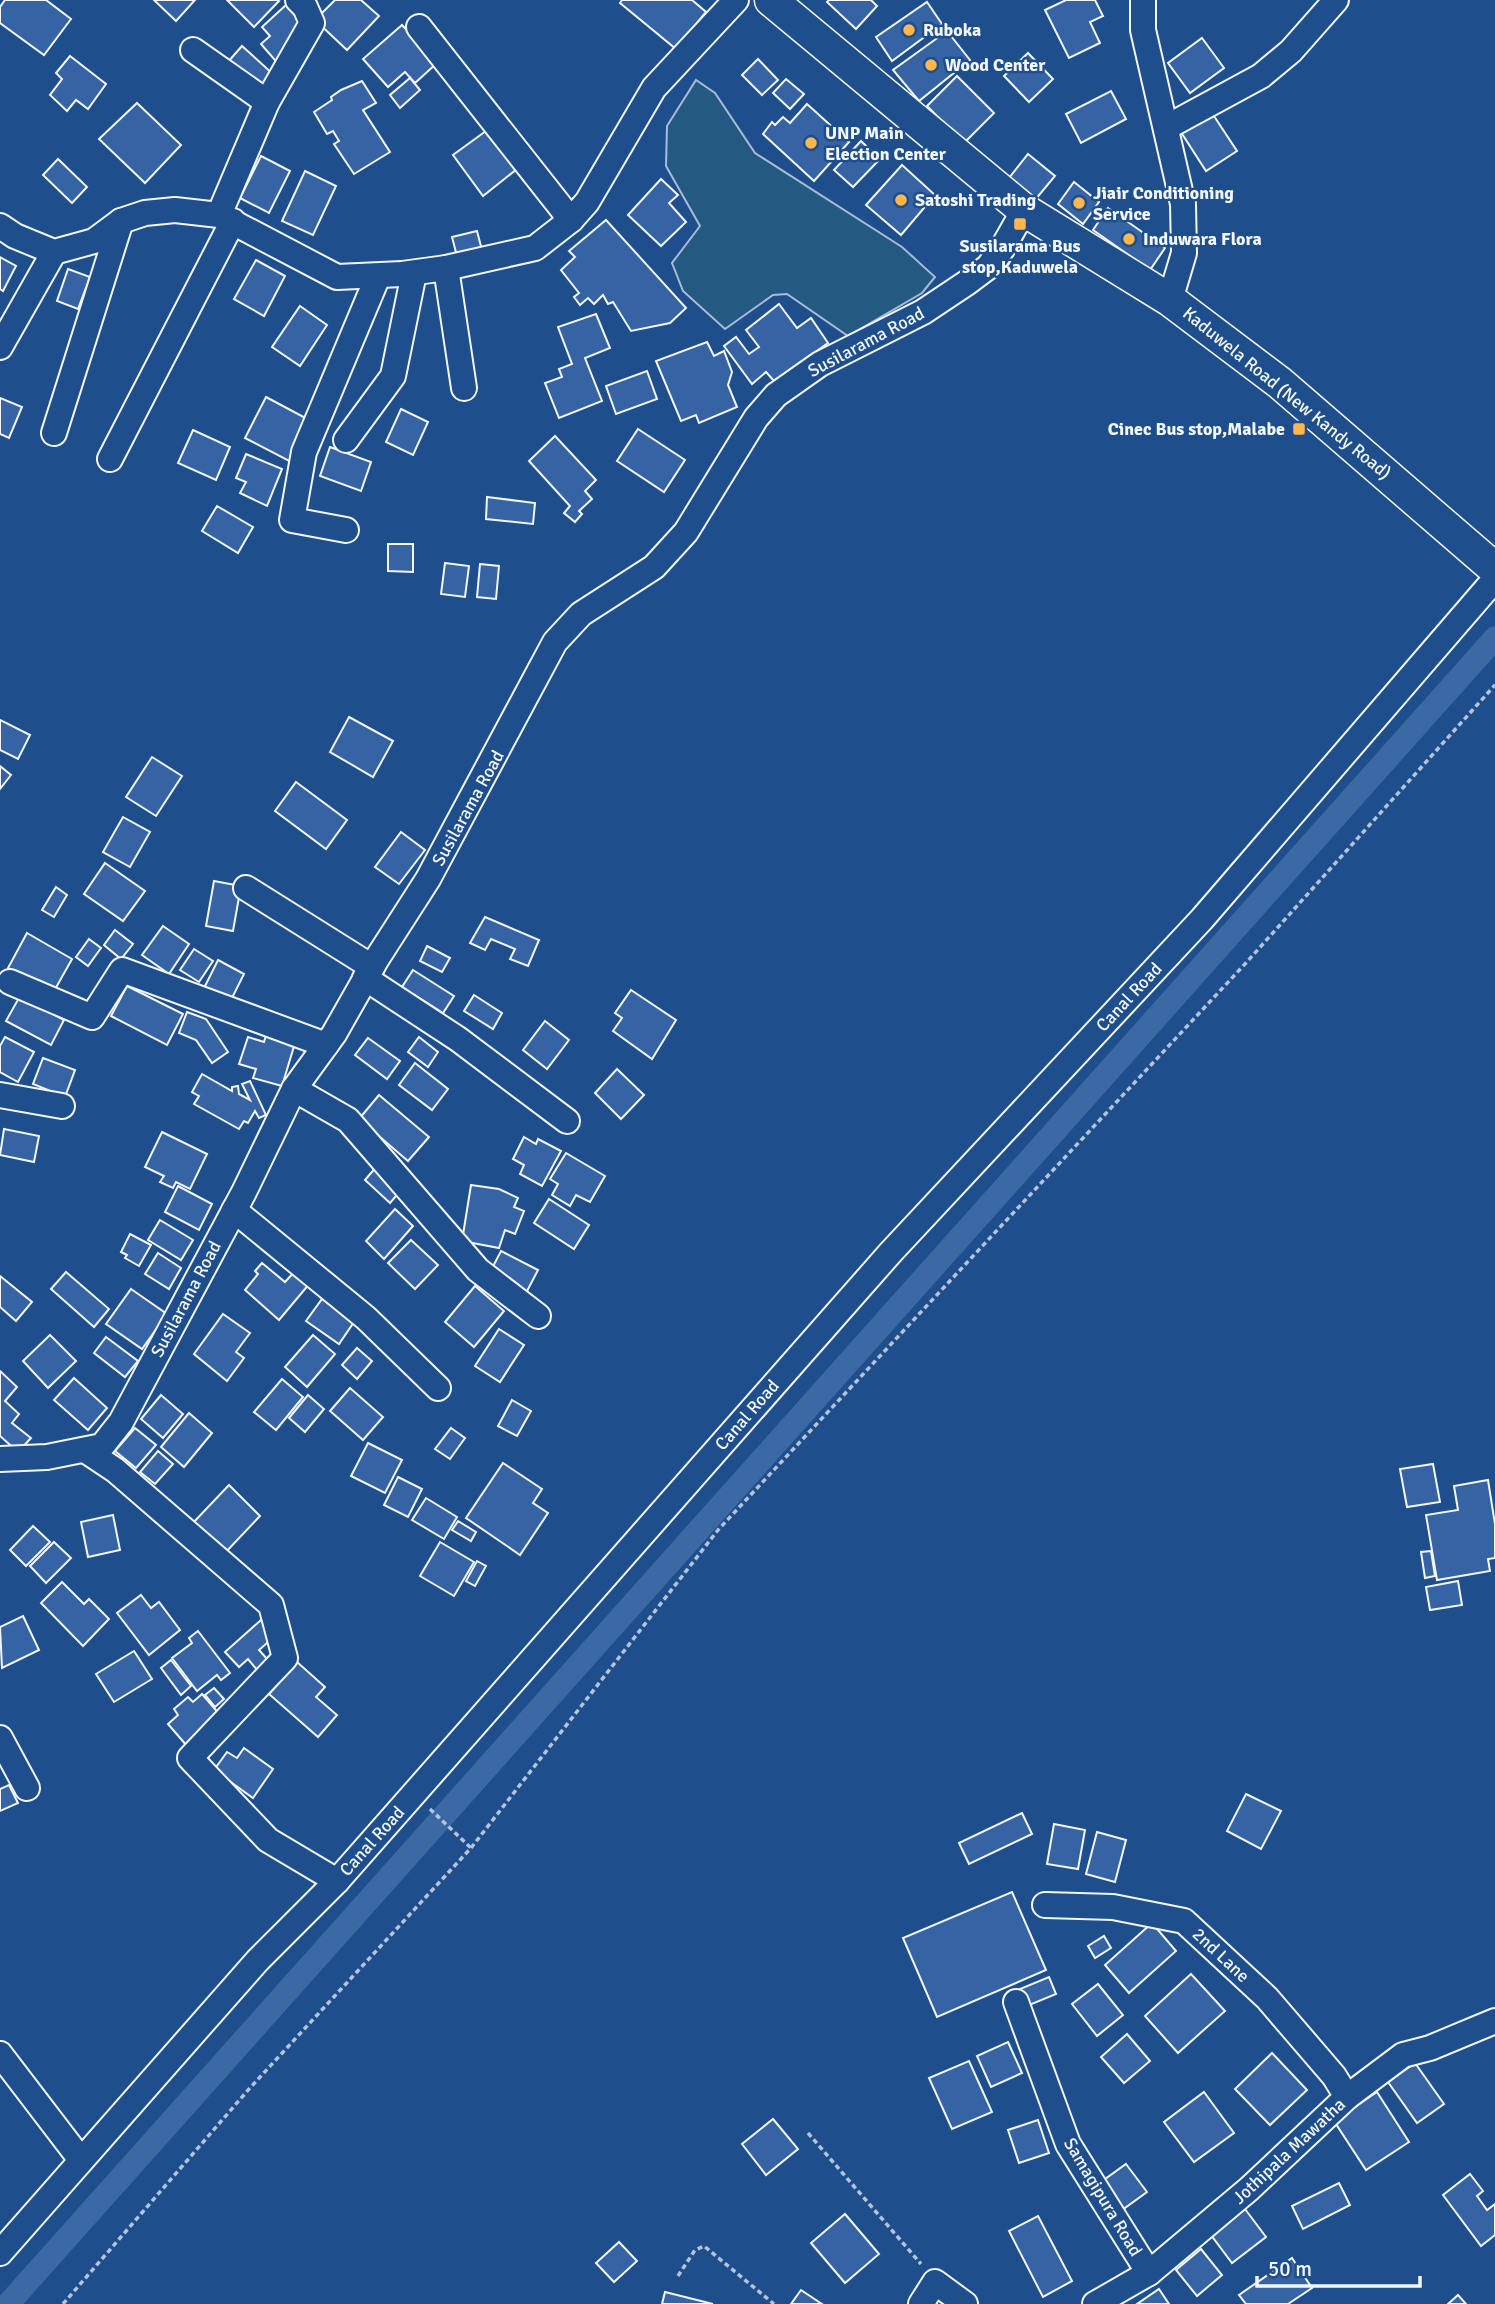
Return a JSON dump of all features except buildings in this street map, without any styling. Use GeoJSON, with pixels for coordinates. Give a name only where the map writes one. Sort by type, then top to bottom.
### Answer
{"type":"FeatureCollection","features":[{"type":"Feature","properties":{"kind":"main road","name":"Kaduwela Road (New Kandy Road)"},"geometry":{"type":"LineString","coordinates":[[771,0],[1024,211],[1170,300],[1280,383],[1493,566]]}},
{"type":"Feature","properties":{"kind":"street"},"geometry":{"type":"LineString","coordinates":[[110,458],[226,218],[267,102],[312,23],[305,7],[298,0]]}},
{"type":"Feature","properties":{"kind":"street"},"geometry":{"type":"LineString","coordinates":[[0,226],[23,240],[54,252],[94,241],[121,221],[145,213],[175,210],[226,218],[271,244],[337,276],[378,276],[446,268],[535,248],[571,220],[587,202],[654,88],[736,0]]}},
{"type":"Feature","properties":{"kind":"street"},"geometry":{"type":"LineString","coordinates":[[1143,0],[1143,30],[1183,204],[1184,253],[1170,300]]}},
{"type":"Feature","properties":{"kind":"street"},"geometry":{"type":"LineString","coordinates":[[1167,127],[1261,76],[1291,51],[1336,0]]}},
{"type":"Feature","properties":{"kind":"street"},"geometry":{"type":"LineString","coordinates":[[419,27],[571,220]]}},
{"type":"Feature","properties":{"kind":"street"},"geometry":{"type":"LineString","coordinates":[[193,50],[267,102]]}},
{"type":"Feature","properties":{"kind":"street","name":"Susilarama Road"},"geometry":{"type":"LineString","coordinates":[[0,1459],[47,1457],[102,1446],[121,1422],[234,1210],[294,1089],[326,1045],[368,972],[428,879],[472,802],[555,642],[581,614],[654,568],[697,519],[756,418],[776,396],[820,364],[923,312],[968,282],[988,267],[1024,211]]}},
{"type":"Feature","properties":{"kind":"street"},"geometry":{"type":"LineString","coordinates":[[54,433],[121,221]]}},
{"type":"Feature","properties":{"kind":"street"},"geometry":{"type":"LineString","coordinates":[[0,347],[54,252]]}},
{"type":"Feature","properties":{"kind":"street"},"geometry":{"type":"LineString","coordinates":[[446,268],[464,388]]}},
{"type":"Feature","properties":{"kind":"street"},"geometry":{"type":"LineString","coordinates":[[346,440],[393,376],[414,272]]}},
{"type":"Feature","properties":{"kind":"street"},"geometry":{"type":"LineString","coordinates":[[279,509],[378,276]]}},
{"type":"Feature","properties":{"kind":"street"},"geometry":{"type":"LineString","coordinates":[[304,452],[292,520],[346,530]]}},
{"type":"Feature","properties":{"kind":"street","name":"Canal Road"},"geometry":{"type":"LineString","coordinates":[[0,2253],[258,1959],[337,1881],[891,1252],[1202,919],[1493,566]]}},
{"type":"Feature","properties":{"kind":"street"},"geometry":{"type":"LineString","coordinates":[[246,888],[368,972],[567,1121]]}},
{"type":"Feature","properties":{"kind":"street"},"geometry":{"type":"LineString","coordinates":[[10,982],[92,1017],[122,970],[326,1045]]}},
{"type":"Feature","properties":{"kind":"street"},"geometry":{"type":"LineString","coordinates":[[294,1089],[348,1120],[478,1270],[538,1316]]}},
{"type":"Feature","properties":{"kind":"street"},"geometry":{"type":"LineString","coordinates":[[0,1095],[62,1105]]}},
{"type":"Feature","properties":{"kind":"street"},"geometry":{"type":"LineString","coordinates":[[234,1210],[366,1318],[438,1388]]}},
{"type":"Feature","properties":{"kind":"street"},"geometry":{"type":"LineString","coordinates":[[85,1450],[115,1470],[271,1605],[285,1658],[190,1758],[268,1840],[337,1881]]}},
{"type":"Feature","properties":{"kind":"street"},"geometry":{"type":"LineString","coordinates":[[0,1738],[27,1788]]}},
{"type":"Feature","properties":{"kind":"street","name":"2nd Lane"},"geometry":{"type":"LineString","coordinates":[[1045,1905],[1113,1907],[1184,1921],[1267,1998],[1334,2076],[1347,2096]]}},
{"type":"Feature","properties":{"kind":"street","name":"Samagipura Road"},"geometry":{"type":"LineString","coordinates":[[1016,2002],[1068,2144],[1149,2273]]}},
{"type":"Feature","properties":{"kind":"street","name":"Jothipala Mawatha"},"geometry":{"type":"LineString","coordinates":[[1095,2304],[1149,2273],[1249,2189],[1347,2096],[1403,2055],[1430,2048],[1495,2021]]}},
{"type":"Feature","properties":{"kind":"street"},"geometry":{"type":"LineString","coordinates":[[0,2054],[81,2160]]}},
{"type":"Feature","properties":{"kind":"street"},"geometry":{"type":"LineString","coordinates":[[921,2304],[935,2282],[965,2304]]}},
{"type":"Feature","properties":{"kind":"path"},"geometry":{"type":"LineString","coordinates":[[62,2304],[249,2089],[471,1849],[718,1530],[1245,964],[1495,685]]}},
{"type":"Feature","properties":{"kind":"path"},"geometry":{"type":"LineString","coordinates":[[424,1803],[471,1849]]}},
{"type":"Feature","properties":{"kind":"path"},"geometry":{"type":"LineString","coordinates":[[808,2133],[935,2282]]}},
{"type":"Feature","properties":{"kind":"path"},"geometry":{"type":"LineString","coordinates":[[678,2276],[695,2250],[705,2246],[774,2304]]}},
{"type":"Feature","properties":{"kind":"shaded area"},"geometry":{"type":"Polygon","coordinates":[[[696,80],[715,93],[755,153],[902,247],[935,277],[922,293],[848,336],[787,294],[773,295],[725,329],[683,291],[672,263],[700,226],[666,166],[667,126],[696,80]]]}},
{"type":"Feature","properties":{"kind":"waterway"},"geometry":{"type":"LineString","coordinates":[[8,2304],[1495,638]]}},
{"type":"Feature","properties":{"kind":"place","name":"Ruboka"},"geometry":{"type":"Point","coordinates":[909,30]}},
{"type":"Feature","properties":{"kind":"place","name":"Wood Center"},"geometry":{"type":"Point","coordinates":[931,65]}},
{"type":"Feature","properties":{"kind":"place","name":"UNP Main Election Center"},"geometry":{"type":"Point","coordinates":[811,143]}},
{"type":"Feature","properties":{"kind":"place","name":"Satoshi Trading"},"geometry":{"type":"Point","coordinates":[901,200]}},
{"type":"Feature","properties":{"kind":"place","name":"Jiair Conditioning Service"},"geometry":{"type":"Point","coordinates":[1079,203]}},
{"type":"Feature","properties":{"kind":"place","name":"Susilarama Bus stop,Kaduwela"},"geometry":{"type":"Point","coordinates":[1020,224]}},
{"type":"Feature","properties":{"kind":"place","name":"Induwara Flora"},"geometry":{"type":"Point","coordinates":[1129,239]}},
{"type":"Feature","properties":{"kind":"place","name":"Cinec Bus stop,Malabe"},"geometry":{"type":"Point","coordinates":[1299,429]}}]}
